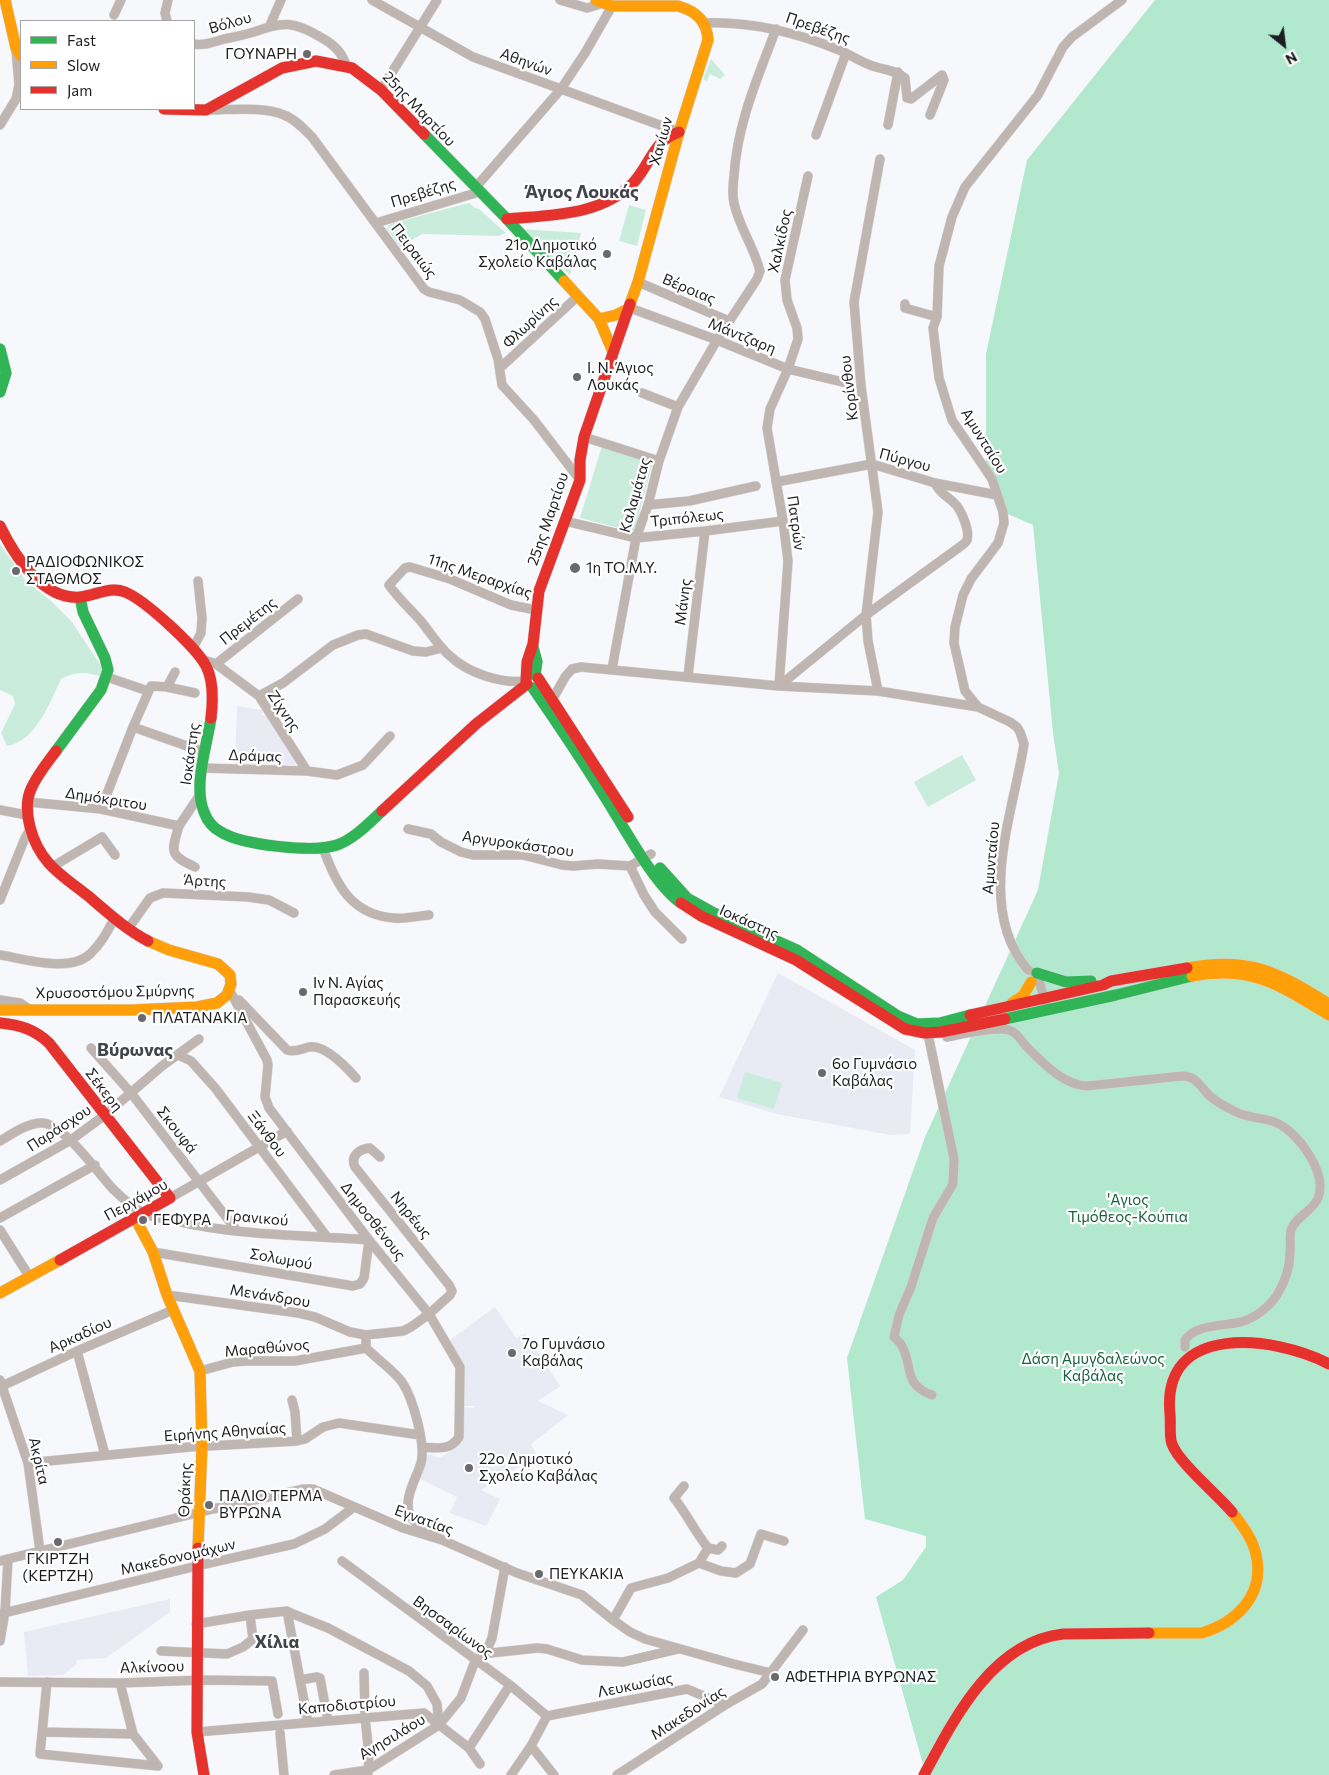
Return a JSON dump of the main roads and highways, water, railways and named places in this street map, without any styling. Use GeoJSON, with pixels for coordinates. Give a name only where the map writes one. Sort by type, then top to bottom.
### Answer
{"type":"FeatureCollection","features":[{"type":"Feature","properties":{"kind":"place","name":"ΓΟΥΝΑΡΗ"},"geometry":{"type":"Point","coordinates":[307,54]}},
{"type":"Feature","properties":{"kind":"place","name":"21ο Δημοτικό Σχολείο Καβάλας"},"geometry":{"type":"Point","coordinates":[607,254]}},
{"type":"Feature","properties":{"kind":"place","name":"Ι. Ν. Άγιος Λουκάς"},"geometry":{"type":"Point","coordinates":[577,377]}},
{"type":"Feature","properties":{"kind":"place","name":"1η ΤΟ.Μ.Υ."},"geometry":{"type":"Point","coordinates":[575,568]}},
{"type":"Feature","properties":{"kind":"place","name":"ΡΑΔΙΟΦΩΝΙΚΟΣ ΣΤΑΘΜΟΣ"},"geometry":{"type":"Point","coordinates":[16,571]}},
{"type":"Feature","properties":{"kind":"place","name":"Ιν Ν. Αγίας Παρασκευής"},"geometry":{"type":"Point","coordinates":[303,992]}},
{"type":"Feature","properties":{"kind":"place","name":"ΠΛΑΤΑΝΑΚΙΑ"},"geometry":{"type":"Point","coordinates":[142,1018]}},
{"type":"Feature","properties":{"kind":"place","name":"6ο Γυμνάσιο Καβάλας"},"geometry":{"type":"Point","coordinates":[822,1073]}},
{"type":"Feature","properties":{"kind":"place","name":"ΓΕΦΥΡΑ"},"geometry":{"type":"Point","coordinates":[143,1220]}},
{"type":"Feature","properties":{"kind":"place","name":"7ο Γυμνάσιο Καβάλας"},"geometry":{"type":"Point","coordinates":[512,1353]}},
{"type":"Feature","properties":{"kind":"place","name":"22ο Δημοτικό Σχολείο Καβάλας"},"geometry":{"type":"Point","coordinates":[469,1468]}},
{"type":"Feature","properties":{"kind":"place","name":"ΠΑΛΙΟ ΤΕΡΜΑ ΒΥΡΩΝΑ"},"geometry":{"type":"Point","coordinates":[209,1505]}},
{"type":"Feature","properties":{"kind":"place","name":"ΓΚΙΡΤΖΗ (ΚΕΡΤΖΗ)"},"geometry":{"type":"Point","coordinates":[58,1542]}},
{"type":"Feature","properties":{"kind":"place","name":"ΠΕΥΚΑΚΙΑ"},"geometry":{"type":"Point","coordinates":[539,1574]}},
{"type":"Feature","properties":{"kind":"place","name":"ΑΦΕΤΗΡΙΑ ΒΥΡΩΝΑΣ"},"geometry":{"type":"Point","coordinates":[775,1677]}},
{"type":"Feature","properties":{"kind":"district","name":"Άγιος Λουκάς"},"geometry":{"type":"Point","coordinates":[582,192]}},
{"type":"Feature","properties":{"kind":"district","name":"Βύρωνας"},"geometry":{"type":"Point","coordinates":[135,1050]}},
{"type":"Feature","properties":{"kind":"district","name":"Χίλια"},"geometry":{"type":"Point","coordinates":[277,1642]}},
{"type":"Feature","properties":{"kind":"park label","name":"'Αγιος Τιμόθεος-Κούπια"},"geometry":{"type":"Point","coordinates":[1128,1208]}},
{"type":"Feature","properties":{"kind":"park label","name":"Δάση Αμυγδαλεώνος Καβάλας"},"geometry":{"type":"Point","coordinates":[1093,1368]}}]}
